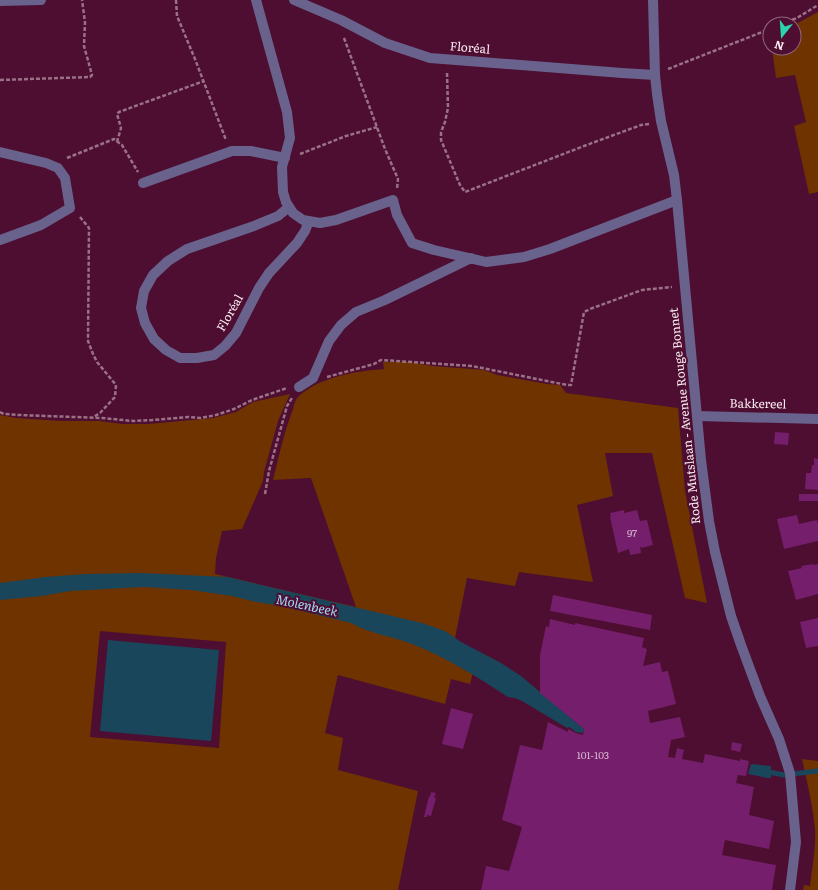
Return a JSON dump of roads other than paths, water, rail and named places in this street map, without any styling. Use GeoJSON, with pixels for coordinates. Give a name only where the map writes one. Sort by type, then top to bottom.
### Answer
{"type":"FeatureCollection","features":[{"type":"Feature","properties":{"kind":"street"},"geometry":{"type":"LineString","coordinates":[[0,1],[41,0]]}},
{"type":"Feature","properties":{"kind":"street"},"geometry":{"type":"LineString","coordinates":[[256,0],[287,112],[290,138],[282,167],[283,192],[286,202],[293,213],[303,220],[320,223],[336,220],[393,200],[397,215],[412,243],[434,250],[486,262],[524,257],[550,249],[677,200]]}},
{"type":"Feature","properties":{"kind":"street","name":"Floréal"},"geometry":{"type":"LineString","coordinates":[[294,0],[341,20],[385,43],[430,58],[622,73],[655,74]]}},
{"type":"Feature","properties":{"kind":"street","name":"Rode Mutslaan - Avenue Rouge Bonnet"},"geometry":{"type":"LineString","coordinates":[[653,0],[655,74],[661,121],[674,175],[701,460],[709,521],[731,616],[760,696],[780,739],[790,773],[796,842],[790,890]]}},
{"type":"Feature","properties":{"kind":"street"},"geometry":{"type":"LineString","coordinates":[[143,183],[232,151],[250,151],[284,158]]}},
{"type":"Feature","properties":{"kind":"street"},"geometry":{"type":"LineString","coordinates":[[0,152],[46,163],[58,168],[65,178],[70,208],[41,225],[0,240]]}},
{"type":"Feature","properties":{"kind":"street","name":"Floréal"},"geometry":{"type":"LineString","coordinates":[[289,207],[278,216],[254,226],[187,249],[168,261],[153,275],[144,291],[141,308],[145,323],[154,339],[166,350],[180,358],[197,358],[214,355],[225,346],[236,333],[265,278],[297,243],[305,231],[309,221]]}},
{"type":"Feature","properties":{"kind":"street"},"geometry":{"type":"LineString","coordinates":[[299,387],[313,378],[329,341],[356,312],[386,300],[471,258]]}},
{"type":"Feature","properties":{"kind":"street","name":"Bakkereel"},"geometry":{"type":"LineString","coordinates":[[697,416],[818,419]]}},
{"type":"Feature","properties":{"kind":"water"},"geometry":{"type":"Polygon","coordinates":[[[141,573],[228,577],[422,623],[445,631],[461,642],[501,663],[521,676],[584,729],[583,733],[576,732],[569,727],[567,728],[522,701],[508,697],[461,668],[425,649],[366,630],[351,623],[281,606],[232,596],[191,590],[144,587],[70,591],[42,596],[0,600],[0,583],[45,577],[86,574],[141,573]]]}},
{"type":"Feature","properties":{"kind":"water"},"geometry":{"type":"Polygon","coordinates":[[[108,640],[219,650],[211,741],[100,731],[108,640]]]}},
{"type":"Feature","properties":{"kind":"water"},"geometry":{"type":"Polygon","coordinates":[[[751,764],[771,766],[771,778],[748,774],[751,764]]]}},
{"type":"Feature","properties":{"kind":"waterway","name":"Molenbeek"},"geometry":{"type":"LineString","coordinates":[[764,771],[784,775],[818,771]]}}]}
